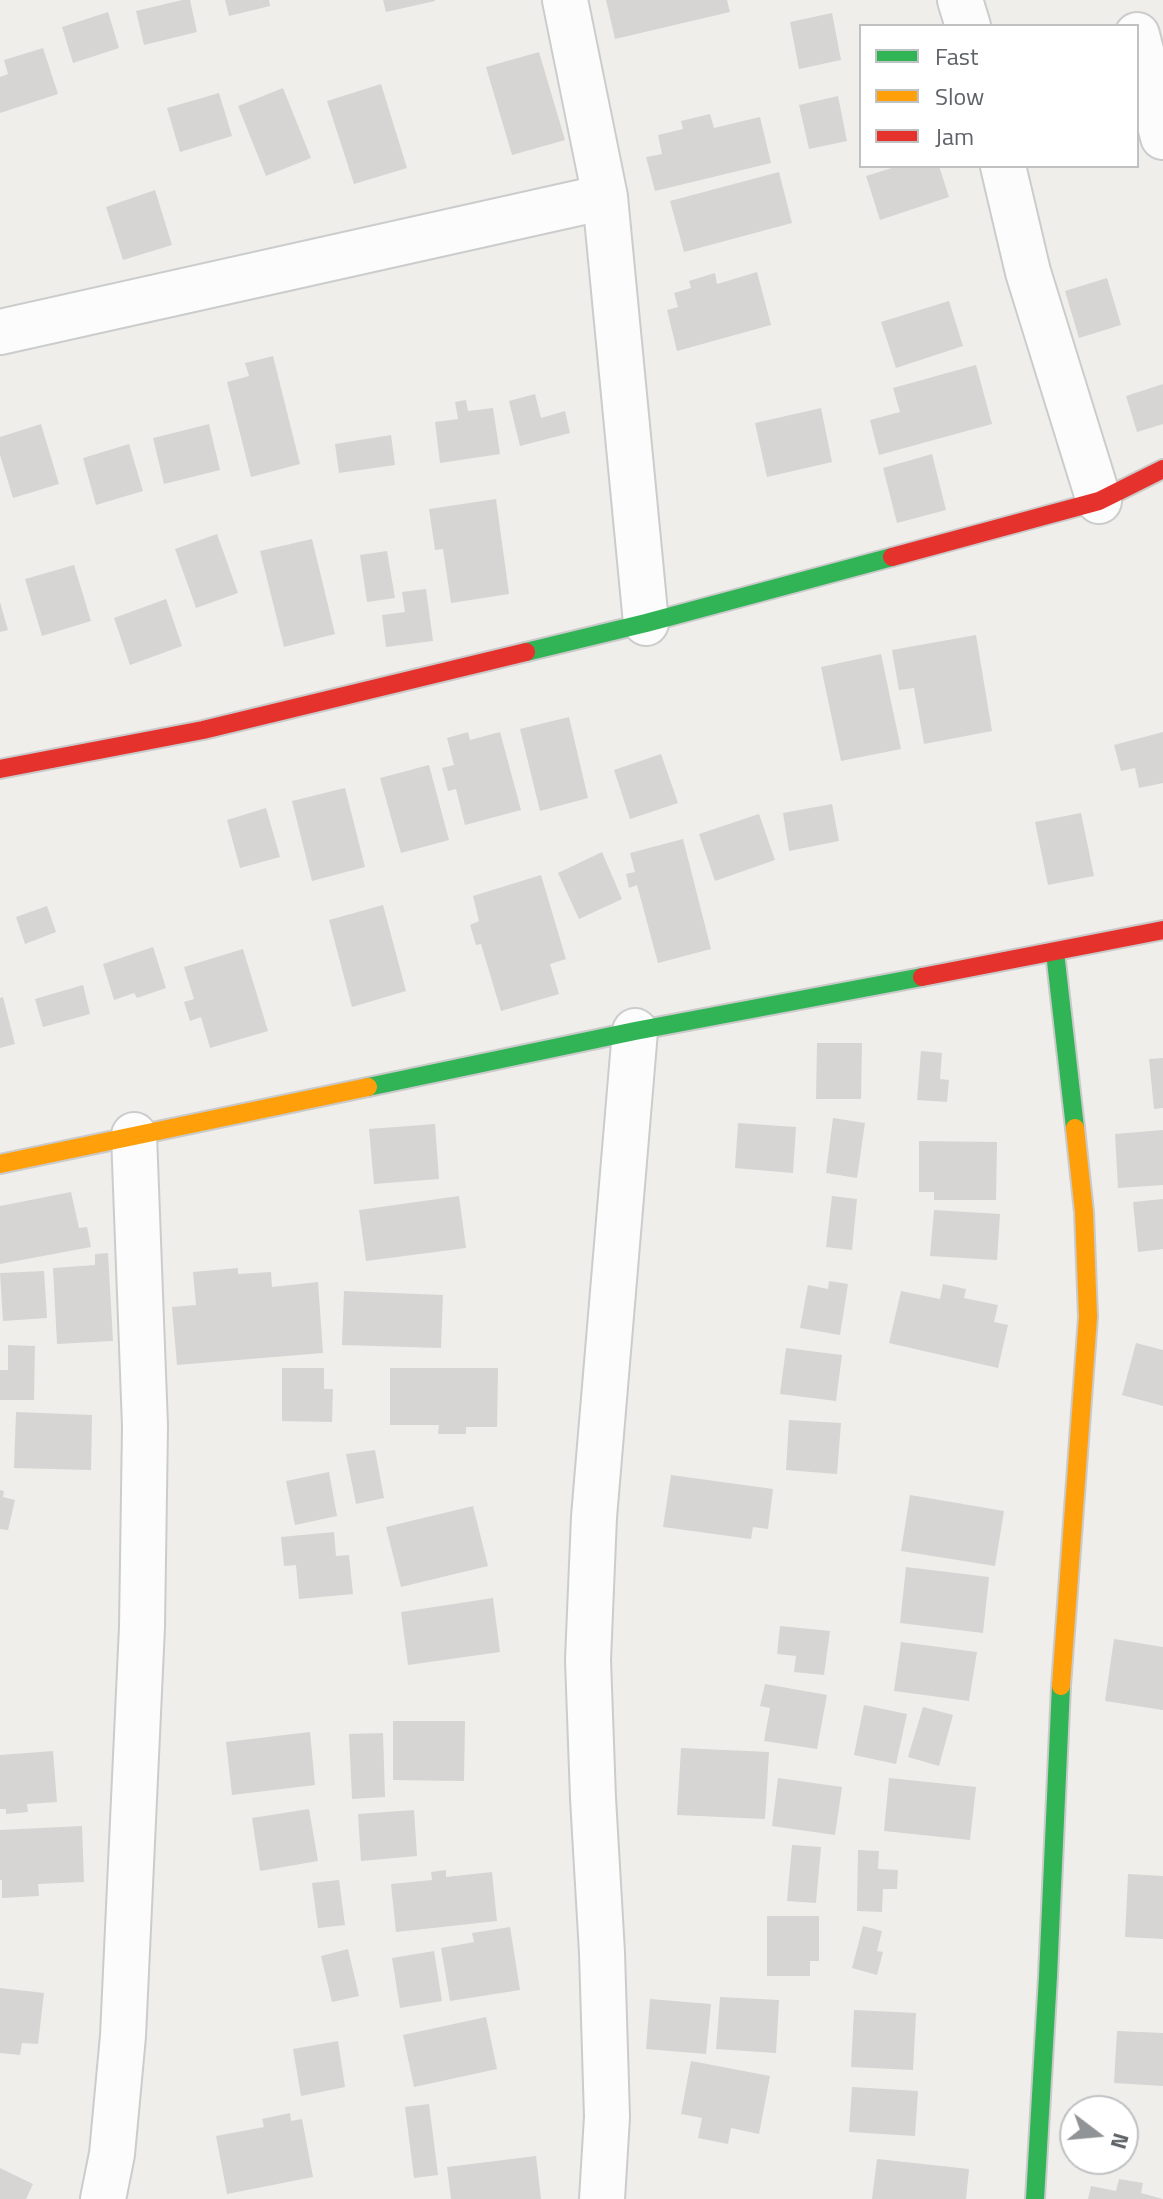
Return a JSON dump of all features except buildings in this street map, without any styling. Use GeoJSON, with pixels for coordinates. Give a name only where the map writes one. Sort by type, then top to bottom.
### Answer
{"type":"FeatureCollection","features":[{"type":"Feature","properties":{"kind":"street"},"geometry":{"type":"LineString","coordinates":[[565,0],[605,197],[646,623]]}},
{"type":"Feature","properties":{"kind":"street"},"geometry":{"type":"LineString","coordinates":[[960,0],[967,24]]}},
{"type":"Feature","properties":{"kind":"street"},"geometry":{"type":"LineString","coordinates":[[1128,0],[1134,24]]}},
{"type":"Feature","properties":{"kind":"street"},"geometry":{"type":"LineString","coordinates":[[1139,43],[1163,137]]}},
{"type":"Feature","properties":{"kind":"street"},"geometry":{"type":"LineString","coordinates":[[1003,168],[1028,272],[1099,501]]}},
{"type":"Feature","properties":{"kind":"street"},"geometry":{"type":"LineString","coordinates":[[0,332],[605,197]]}},
{"type":"Feature","properties":{"kind":"street"},"geometry":{"type":"LineString","coordinates":[[0,769],[203,730],[646,623],[1099,501],[1163,469]]}},
{"type":"Feature","properties":{"kind":"street"},"geometry":{"type":"LineString","coordinates":[[0,1164],[635,1031],[1163,930]]}},
{"type":"Feature","properties":{"kind":"street"},"geometry":{"type":"LineString","coordinates":[[1035,2199],[1049,1960],[1058,1723],[1088,1317],[1084,1212],[1055,952]]}},
{"type":"Feature","properties":{"kind":"street"},"geometry":{"type":"LineString","coordinates":[[602,2199],[607,2117],[588,1660],[594,1517],[635,1031]]}},
{"type":"Feature","properties":{"kind":"street"},"geometry":{"type":"LineString","coordinates":[[103,2199],[112,2154],[123,2036],[142,1627],[145,1426],[134,1135]]}},
{"type":"Feature","properties":{"kind":"traffic: fast"},"geometry":{"type":"LineString","coordinates":[[526,652],[892,557]]}},
{"type":"Feature","properties":{"kind":"traffic: fast"},"geometry":{"type":"LineString","coordinates":[[1055,952],[1075,1128]]}},
{"type":"Feature","properties":{"kind":"traffic: fast"},"geometry":{"type":"LineString","coordinates":[[368,1087],[635,1031],[922,977]]}},
{"type":"Feature","properties":{"kind":"traffic: fast"},"geometry":{"type":"LineString","coordinates":[[1035,2199],[1061,1686]]}},
{"type":"Feature","properties":{"kind":"traffic: slow"},"geometry":{"type":"LineString","coordinates":[[0,1164],[368,1087]]}},
{"type":"Feature","properties":{"kind":"traffic: slow"},"geometry":{"type":"LineString","coordinates":[[1061,1686],[1088,1317],[1084,1212],[1075,1128]]}},
{"type":"Feature","properties":{"kind":"traffic: jam"},"geometry":{"type":"LineString","coordinates":[[892,557],[1099,501],[1163,469]]}},
{"type":"Feature","properties":{"kind":"traffic: jam"},"geometry":{"type":"LineString","coordinates":[[0,769],[203,730],[526,652]]}},
{"type":"Feature","properties":{"kind":"traffic: jam"},"geometry":{"type":"LineString","coordinates":[[922,977],[1163,930]]}}]}
